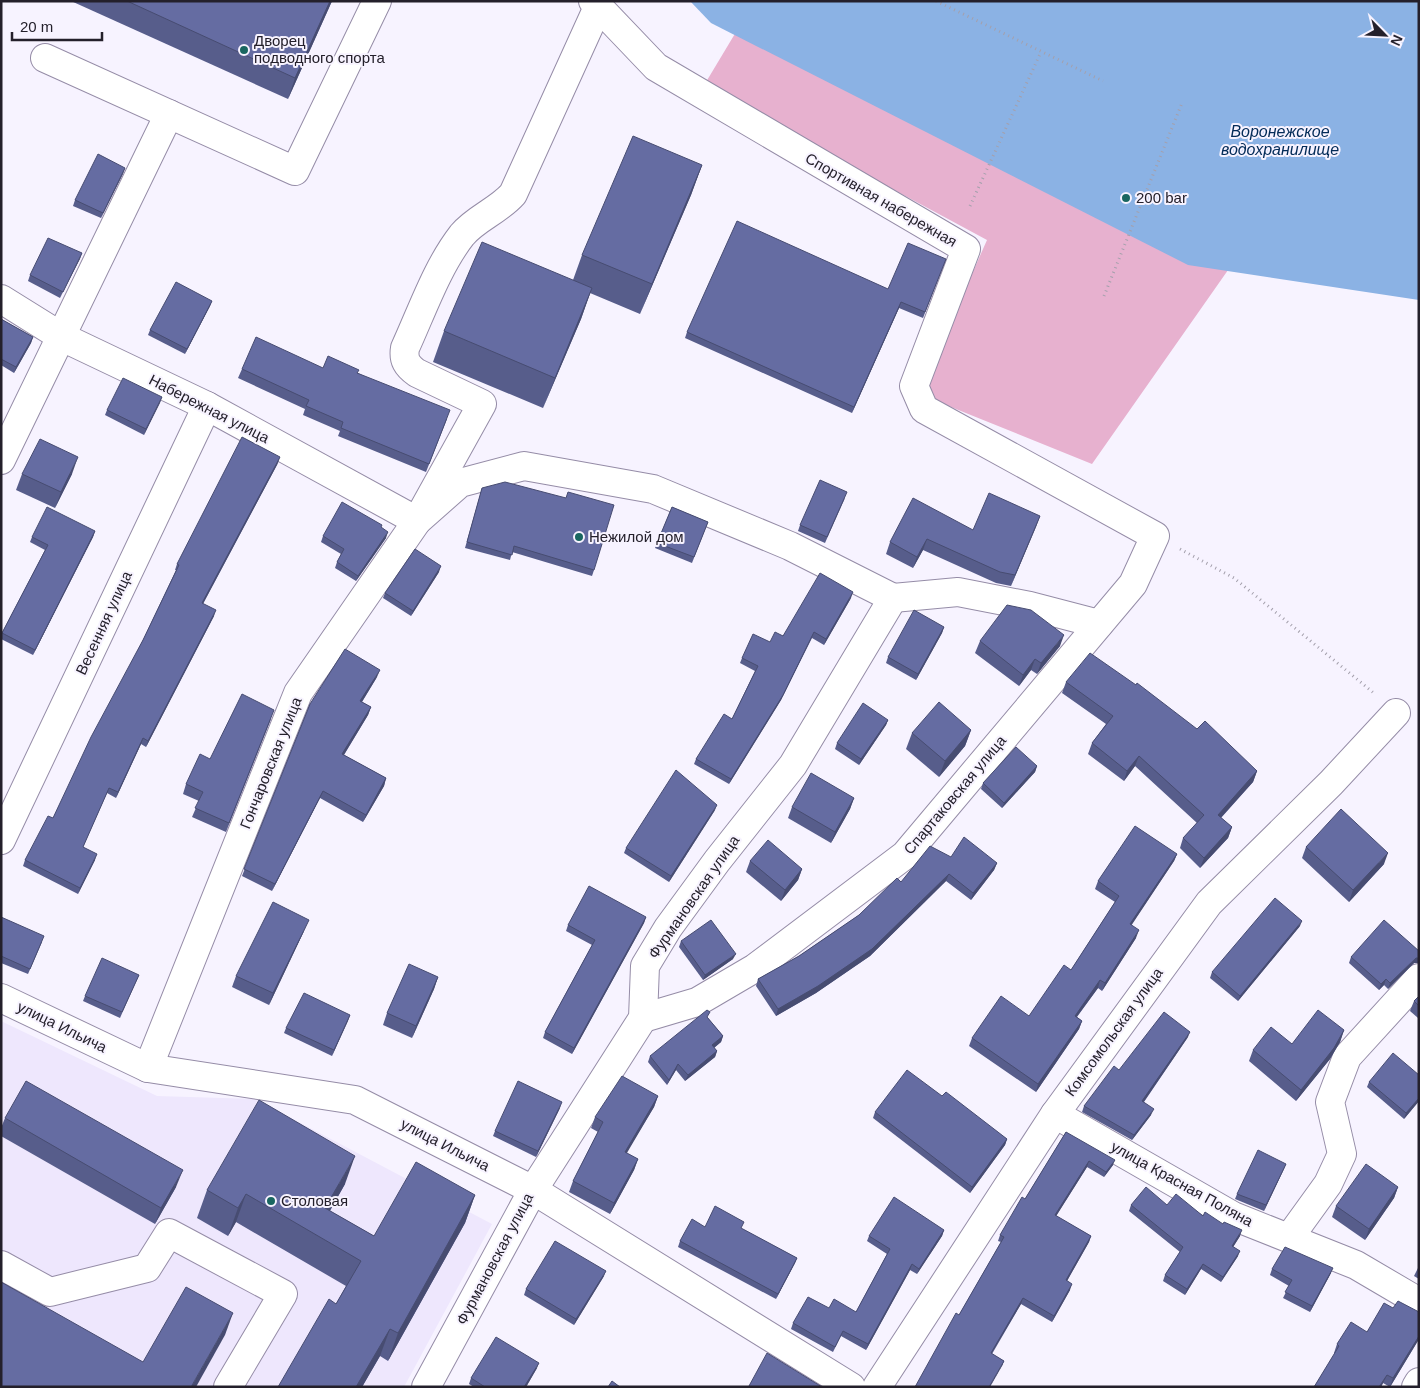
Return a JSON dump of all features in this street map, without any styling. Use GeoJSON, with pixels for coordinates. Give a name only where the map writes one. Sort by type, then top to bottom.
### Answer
{"type":"FeatureCollection","features":[{"type":"Feature","properties":{"kind":"street"},"geometry":{"type":"LineString","coordinates":[[45,58],[295,171],[376,1]]}},
{"type":"Feature","properties":{"kind":"street","name":"Гончаровская улица"},"geometry":{"type":"LineString","coordinates":[[148,1068],[298,693],[417,521],[482,404],[408,367],[404,357],[405,348],[446,261],[463,234],[477,221],[502,207],[513,194],[596,4]]}},
{"type":"Feature","properties":{"kind":"street","name":"Спортивная набережная"},"geometry":{"type":"LineString","coordinates":[[596,4],[656,68],[966,249],[914,386],[924,409],[1155,536]]}},
{"type":"Feature","properties":{"kind":"street"},"geometry":{"type":"LineString","coordinates":[[1,460],[169,114]]}},
{"type":"Feature","properties":{"kind":"street","name":"Набережная улица"},"geometry":{"type":"LineString","coordinates":[[1,299],[62,337],[207,406],[417,521]]}},
{"type":"Feature","properties":{"kind":"street","name":"Весенняя улица"},"geometry":{"type":"LineString","coordinates":[[1,840],[207,406]]}},
{"type":"Feature","properties":{"kind":"street"},"geometry":{"type":"LineString","coordinates":[[417,521],[460,483],[524,466],[653,489],[790,546],[893,598],[958,592],[1030,606],[1100,624]]}},
{"type":"Feature","properties":{"kind":"street","name":"Спартаковская улица"},"geometry":{"type":"LineString","coordinates":[[643,1018],[698,1002],[754,968],[906,855],[1133,584],[1155,536]]}},
{"type":"Feature","properties":{"kind":"street","name":"Фурмановская улица"},"geometry":{"type":"LineString","coordinates":[[426,1387],[533,1190],[643,1018],[645,966],[668,928],[717,861],[793,765],[893,598]]}},
{"type":"Feature","properties":{"kind":"street","name":"Комсомольская улица"},"geometry":{"type":"LineString","coordinates":[[877,1387],[1055,1114],[1209,903],[1332,783],[1396,713]]}},
{"type":"Feature","properties":{"kind":"street"},"geometry":{"type":"LineString","coordinates":[[1289,1238],[1328,1184],[1342,1154],[1330,1102],[1347,1057],[1419,978]]}},
{"type":"Feature","properties":{"kind":"street","name":"улица Ильича"},"geometry":{"type":"LineString","coordinates":[[1,998],[148,1068],[355,1100],[533,1190],[851,1387]]}},
{"type":"Feature","properties":{"kind":"street","name":"улица Красная Поляна"},"geometry":{"type":"LineString","coordinates":[[1055,1114],[1233,1216],[1356,1265],[1419,1302]]}},
{"type":"Feature","properties":{"kind":"street"},"geometry":{"type":"LineString","coordinates":[[1,1265],[50,1292],[147,1268],[169,1233],[283,1294],[228,1387]]}},
{"type":"Feature","properties":{"kind":"street"},"geometry":{"type":"LineString","coordinates":[[1416,1387],[1419,1382]]}},
{"type":"Feature","properties":{"kind":"path"},"geometry":{"type":"LineString","coordinates":[[936,1],[1103,81]]}},
{"type":"Feature","properties":{"kind":"path"},"geometry":{"type":"LineString","coordinates":[[970,206],[1040,52]]}},
{"type":"Feature","properties":{"kind":"path"},"geometry":{"type":"LineString","coordinates":[[1104,296],[1182,103]]}},
{"type":"Feature","properties":{"kind":"path"},"geometry":{"type":"LineString","coordinates":[[1155,536],[1234,578],[1396,713]]}},
{"type":"Feature","properties":{"kind":"shaded area"},"geometry":{"type":"Polygon","coordinates":[[[742,22],[1247,243],[1092,464],[936,401],[925,380],[987,240],[703,87],[742,22]]]}},
{"type":"Feature","properties":{"kind":"shaded area"},"geometry":{"type":"Polygon","coordinates":[[[1,1021],[157,1096],[255,1099],[492,1224],[404,1387],[1,1387],[1,1021]]]}},
{"type":"Feature","properties":{"kind":"water","name":"Воронежское водохранилище"},"geometry":{"type":"Polygon","coordinates":[[[690,1],[1419,1],[1419,300],[1188,265],[711,23],[690,1]]]}},
{"type":"Feature","properties":{"kind":"building","name":"Дворец подводного спорта"},"geometry":{"type":"Polygon","coordinates":[[[127,1],[330,1],[295,78],[127,1]]]}},
{"type":"Feature","properties":{"kind":"building"},"geometry":{"type":"Polygon","coordinates":[[[633,136],[702,165],[652,284],[582,255],[633,136]]]}},
{"type":"Feature","properties":{"kind":"building"},"geometry":{"type":"Polygon","coordinates":[[[98,154],[125,168],[103,213],[75,200],[98,154]]]}},
{"type":"Feature","properties":{"kind":"building"},"geometry":{"type":"Polygon","coordinates":[[[737,221],[888,289],[908,243],[946,259],[925,312],[901,302],[854,407],[687,332],[737,221]]]}},
{"type":"Feature","properties":{"kind":"building"},"geometry":{"type":"Polygon","coordinates":[[[48,238],[82,253],[63,292],[30,275],[48,238]]]}},
{"type":"Feature","properties":{"kind":"building"},"geometry":{"type":"Polygon","coordinates":[[[482,242],[592,288],[555,378],[444,331],[482,242]]]}},
{"type":"Feature","properties":{"kind":"building"},"geometry":{"type":"Polygon","coordinates":[[[176,282],[212,301],[187,349],[150,330],[176,282]]]}},
{"type":"Feature","properties":{"kind":"building"},"geometry":{"type":"Polygon","coordinates":[[[1,319],[33,337],[16,367],[1,359],[1,319]]]}},
{"type":"Feature","properties":{"kind":"building"},"geometry":{"type":"Polygon","coordinates":[[[256,337],[323,368],[328,356],[359,370],[357,373],[450,410],[429,464],[341,428],[343,422],[306,406],[309,400],[242,369],[256,337]]]}},
{"type":"Feature","properties":{"kind":"building"},"geometry":{"type":"Polygon","coordinates":[[[123,378],[162,397],[146,429],[107,410],[123,378]]]}},
{"type":"Feature","properties":{"kind":"building"},"geometry":{"type":"Polygon","coordinates":[[[242,437],[280,457],[202,603],[216,610],[148,741],[143,738],[118,792],[109,788],[83,847],[97,854],[80,888],[25,860],[48,816],[53,818],[91,737],[143,640],[179,565],[177,564],[242,437]]]}},
{"type":"Feature","properties":{"kind":"building"},"geometry":{"type":"Polygon","coordinates":[[[40,439],[78,457],[61,492],[22,474],[40,439]]]}},
{"type":"Feature","properties":{"kind":"building"},"geometry":{"type":"Polygon","coordinates":[[[820,480],[847,492],[827,537],[800,525],[820,480]]]}},
{"type":"Feature","properties":{"kind":"building"},"geometry":{"type":"Polygon","coordinates":[[[505,482],[566,498],[568,492],[614,505],[594,570],[514,546],[512,555],[467,542],[482,488],[505,482]]]}},
{"type":"Feature","properties":{"kind":"building"},"geometry":{"type":"Polygon","coordinates":[[[989,493],[1040,516],[1015,575],[1000,572],[927,539],[917,557],[890,542],[913,498],[973,530],[989,493]]]}},
{"type":"Feature","properties":{"kind":"building"},"geometry":{"type":"Polygon","coordinates":[[[342,502],[382,525],[381,527],[388,532],[358,576],[337,562],[344,549],[323,536],[342,502]]]}},
{"type":"Feature","properties":{"kind":"building"},"geometry":{"type":"Polygon","coordinates":[[[47,507],[95,531],[35,650],[2,633],[48,545],[32,537],[47,507]]]}},
{"type":"Feature","properties":{"kind":"building"},"geometry":{"type":"Polygon","coordinates":[[[672,507],[708,522],[694,557],[657,543],[672,507]]]}},
{"type":"Feature","properties":{"kind":"building"},"geometry":{"type":"Polygon","coordinates":[[[415,549],[441,566],[413,611],[385,593],[415,549]]]}},
{"type":"Feature","properties":{"kind":"building"},"geometry":{"type":"Polygon","coordinates":[[[820,573],[853,592],[826,639],[814,632],[783,695],[731,779],[696,759],[724,714],[732,719],[758,666],[742,658],[753,634],[770,642],[775,632],[783,636],[820,573]]]}},
{"type":"Feature","properties":{"kind":"building"},"geometry":{"type":"Polygon","coordinates":[[[1007,605],[1031,610],[1064,635],[1041,663],[1035,659],[1023,675],[980,641],[1007,605]]]}},
{"type":"Feature","properties":{"kind":"building"},"geometry":{"type":"Polygon","coordinates":[[[914,610],[944,627],[918,674],[888,657],[914,610]]]}},
{"type":"Feature","properties":{"kind":"building"},"geometry":{"type":"Polygon","coordinates":[[[345,649],[380,670],[360,701],[371,707],[342,754],[386,778],[366,815],[323,791],[275,884],[244,869],[310,704],[345,649]]]}},
{"type":"Feature","properties":{"kind":"building"},"geometry":{"type":"Polygon","coordinates":[[[1090,653],[1136,685],[1137,683],[1197,729],[1205,721],[1257,771],[1218,815],[1232,827],[1204,858],[1183,838],[1204,815],[1139,756],[1127,771],[1092,743],[1113,716],[1066,682],[1090,653]]]}},
{"type":"Feature","properties":{"kind":"building"},"geometry":{"type":"Polygon","coordinates":[[[242,694],[274,710],[229,823],[195,808],[203,792],[186,784],[200,754],[210,759],[242,694]]]}},
{"type":"Feature","properties":{"kind":"building"},"geometry":{"type":"Polygon","coordinates":[[[939,702],[971,730],[945,761],[912,733],[939,702]]]}},
{"type":"Feature","properties":{"kind":"building"},"geometry":{"type":"Polygon","coordinates":[[[863,703],[888,720],[861,759],[837,743],[863,703]]]}},
{"type":"Feature","properties":{"kind":"building"},"geometry":{"type":"Polygon","coordinates":[[[1016,747],[1037,766],[1004,803],[983,783],[1016,747]]]}},
{"type":"Feature","properties":{"kind":"building"},"geometry":{"type":"Polygon","coordinates":[[[676,770],[717,805],[671,876],[626,848],[676,770]]]}},
{"type":"Feature","properties":{"kind":"building"},"geometry":{"type":"Polygon","coordinates":[[[811,773],[854,798],[835,832],[792,807],[811,773]]]}},
{"type":"Feature","properties":{"kind":"building"},"geometry":{"type":"Polygon","coordinates":[[[1341,809],[1388,853],[1353,890],[1306,847],[1341,809]]]}},
{"type":"Feature","properties":{"kind":"building"},"geometry":{"type":"Polygon","coordinates":[[[1135,826],[1177,854],[1130,924],[1139,930],[1105,983],[1100,980],[1075,1016],[1082,1021],[1038,1084],[972,1038],[1001,996],[1029,1016],[1064,965],[1071,970],[1119,896],[1098,881],[1135,826]]]}},
{"type":"Feature","properties":{"kind":"building"},"geometry":{"type":"Polygon","coordinates":[[[964,837],[997,863],[973,893],[949,874],[872,949],[818,986],[778,1009],[758,979],[799,956],[859,915],[897,878],[901,882],[930,846],[951,857],[964,837]]]}},
{"type":"Feature","properties":{"kind":"building"},"geometry":{"type":"Polygon","coordinates":[[[768,840],[802,869],[785,890],[750,861],[768,840]]]}},
{"type":"Feature","properties":{"kind":"building"},"geometry":{"type":"Polygon","coordinates":[[[589,886],[646,917],[574,1048],[545,1032],[595,940],[568,925],[589,886]]]}},
{"type":"Feature","properties":{"kind":"building"},"geometry":{"type":"Polygon","coordinates":[[[1275,898],[1302,921],[1240,996],[1212,972],[1275,898]]]}},
{"type":"Feature","properties":{"kind":"building"},"geometry":{"type":"Polygon","coordinates":[[[273,902],[309,920],[273,993],[236,976],[273,902]]]}},
{"type":"Feature","properties":{"kind":"building"},"geometry":{"type":"Polygon","coordinates":[[[1,917],[44,936],[30,969],[1,956],[1,917]]]}},
{"type":"Feature","properties":{"kind":"building"},"geometry":{"type":"Polygon","coordinates":[[[711,920],[736,954],[705,975],[681,941],[711,920]]]}},
{"type":"Feature","properties":{"kind":"building"},"geometry":{"type":"Polygon","coordinates":[[[1384,920],[1419,951],[1419,958],[1416,958],[1390,983],[1386,979],[1381,984],[1351,957],[1384,920]]]}},
{"type":"Feature","properties":{"kind":"building"},"geometry":{"type":"Polygon","coordinates":[[[102,958],[139,975],[122,1012],[85,996],[102,958]]]}},
{"type":"Feature","properties":{"kind":"building"},"geometry":{"type":"Polygon","coordinates":[[[409,964],[438,977],[416,1026],[387,1013],[409,964]]]}},
{"type":"Feature","properties":{"kind":"building"},"geometry":{"type":"Polygon","coordinates":[[[304,993],[350,1015],[334,1050],[286,1028],[304,993]]]}},
{"type":"Feature","properties":{"kind":"building"},"geometry":{"type":"Polygon","coordinates":[[[1419,996],[1419,1006],[1414,1001],[1419,996]]]}},
{"type":"Feature","properties":{"kind":"building"},"geometry":{"type":"Polygon","coordinates":[[[707,1010],[710,1012],[707,1017],[723,1036],[712,1045],[717,1051],[688,1075],[678,1064],[669,1080],[650,1056],[707,1010]]]}},
{"type":"Feature","properties":{"kind":"building"},"geometry":{"type":"Polygon","coordinates":[[[1318,1010],[1344,1030],[1334,1048],[1301,1090],[1253,1050],[1271,1027],[1292,1044],[1318,1010]]]}},
{"type":"Feature","properties":{"kind":"building"},"geometry":{"type":"Polygon","coordinates":[[[1164,1012],[1190,1032],[1142,1101],[1154,1109],[1134,1135],[1084,1106],[1114,1066],[1119,1070],[1164,1012]]]}},
{"type":"Feature","properties":{"kind":"building"},"geometry":{"type":"Polygon","coordinates":[[[1393,1053],[1419,1075],[1419,1098],[1406,1113],[1369,1082],[1393,1053]]]}},
{"type":"Feature","properties":{"kind":"building"},"geometry":{"type":"Polygon","coordinates":[[[907,1070],[942,1096],[946,1092],[1007,1139],[972,1187],[875,1112],[907,1070]]]}},
{"type":"Feature","properties":{"kind":"building"},"geometry":{"type":"Polygon","coordinates":[[[622,1076],[658,1096],[625,1152],[638,1159],[614,1203],[573,1181],[603,1122],[595,1117],[622,1076]]]}},
{"type":"Feature","properties":{"kind":"building"},"geometry":{"type":"Polygon","coordinates":[[[26,1081],[183,1170],[161,1208],[5,1118],[26,1081]]]}},
{"type":"Feature","properties":{"kind":"building"},"geometry":{"type":"Polygon","coordinates":[[[518,1081],[562,1102],[538,1151],[495,1131],[518,1081]]]}},
{"type":"Feature","properties":{"kind":"building"},"geometry":{"type":"Polygon","coordinates":[[[259,1100],[355,1156],[325,1208],[374,1236],[416,1162],[475,1195],[398,1333],[390,1329],[356,1387],[278,1387],[329,1299],[336,1304],[361,1261],[246,1194],[238,1208],[207,1190],[259,1100]]]}},
{"type":"Feature","properties":{"kind":"building"},"geometry":{"type":"Polygon","coordinates":[[[1066,1132],[1115,1160],[1106,1172],[1089,1161],[1055,1215],[1091,1236],[1066,1280],[1072,1284],[1054,1316],[1023,1298],[991,1353],[1004,1361],[989,1387],[915,1387],[956,1313],[959,1315],[1004,1237],[1000,1235],[1022,1197],[1025,1199],[1066,1132]]]}},
{"type":"Feature","properties":{"kind":"building"},"geometry":{"type":"Polygon","coordinates":[[[1258,1150],[1286,1164],[1266,1205],[1237,1194],[1258,1150]]]}},
{"type":"Feature","properties":{"kind":"building"},"geometry":{"type":"Polygon","coordinates":[[[1366,1164],[1398,1187],[1369,1229],[1336,1206],[1366,1164]]]}},
{"type":"Feature","properties":{"kind":"building"},"geometry":{"type":"Polygon","coordinates":[[[1146,1187],[1167,1205],[1176,1194],[1203,1216],[1205,1212],[1223,1224],[1224,1222],[1242,1230],[1232,1246],[1240,1251],[1223,1277],[1203,1264],[1187,1289],[1165,1275],[1183,1247],[1131,1205],[1146,1187]]]}},
{"type":"Feature","properties":{"kind":"building"},"geometry":{"type":"Polygon","coordinates":[[[894,1197],[944,1230],[919,1269],[912,1264],[868,1344],[843,1331],[835,1347],[793,1323],[808,1297],[829,1308],[834,1299],[856,1312],[890,1249],[869,1236],[894,1197]]]}},
{"type":"Feature","properties":{"kind":"building"},"geometry":{"type":"Polygon","coordinates":[[[715,1206],[744,1222],[741,1228],[797,1258],[778,1294],[680,1241],[692,1219],[705,1227],[715,1206]]]}},
{"type":"Feature","properties":{"kind":"building"},"geometry":{"type":"Polygon","coordinates":[[[555,1241],[606,1271],[576,1319],[526,1289],[555,1241]]]}},
{"type":"Feature","properties":{"kind":"building"},"geometry":{"type":"Polygon","coordinates":[[[1285,1247],[1333,1268],[1312,1306],[1285,1292],[1292,1280],[1272,1269],[1285,1247]]]}},
{"type":"Feature","properties":{"kind":"building"},"geometry":{"type":"Polygon","coordinates":[[[1,1282],[143,1362],[186,1287],[233,1313],[191,1387],[1,1387],[1,1282]]]}},
{"type":"Feature","properties":{"kind":"building"},"geometry":{"type":"Polygon","coordinates":[[[1398,1301],[1419,1312],[1419,1336],[1393,1378],[1387,1375],[1379,1387],[1314,1387],[1351,1322],[1367,1332],[1384,1303],[1393,1308],[1398,1301]]]}},
{"type":"Feature","properties":{"kind":"building"},"geometry":{"type":"Polygon","coordinates":[[[496,1337],[539,1363],[524,1387],[485,1387],[471,1378],[496,1337]]]}},
{"type":"Feature","properties":{"kind":"building"},"geometry":{"type":"Polygon","coordinates":[[[767,1353],[822,1387],[749,1386],[767,1353]]]}},
{"type":"Feature","properties":{"kind":"building"},"geometry":{"type":"Polygon","coordinates":[[[612,1381],[620,1387],[608,1387],[612,1381]]]}},
{"type":"Feature","properties":{"kind":"place","name":"Дворец подводного спорта"},"geometry":{"type":"Point","coordinates":[244,50]}},
{"type":"Feature","properties":{"kind":"place","name":"200 bar"},"geometry":{"type":"Point","coordinates":[1126,198]}},
{"type":"Feature","properties":{"kind":"place","name":"Нежилой дом"},"geometry":{"type":"Point","coordinates":[579,537]}},
{"type":"Feature","properties":{"kind":"place","name":"Столовая"},"geometry":{"type":"Point","coordinates":[271,1201]}}]}
